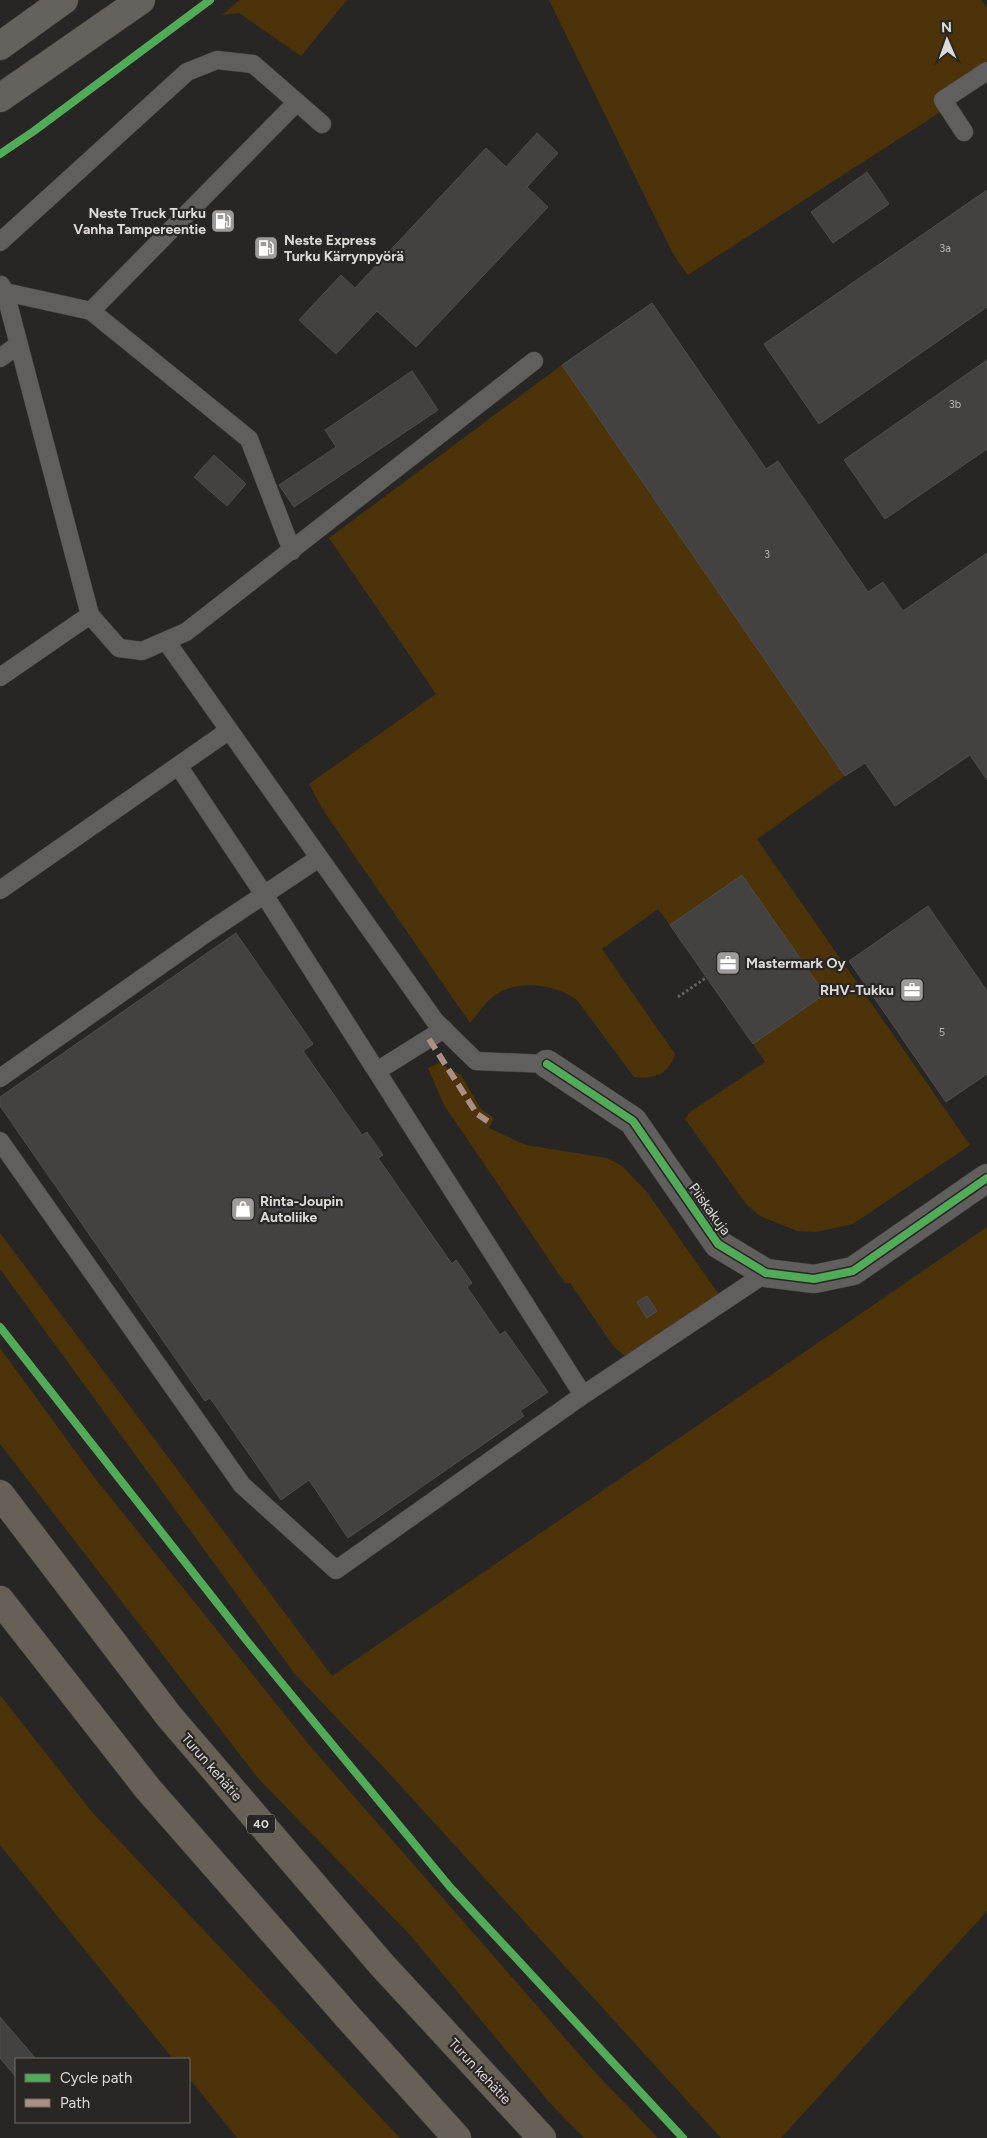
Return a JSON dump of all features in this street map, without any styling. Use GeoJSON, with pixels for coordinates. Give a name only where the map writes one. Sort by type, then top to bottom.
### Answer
{"type":"FeatureCollection","features":[{"type":"Feature","properties":{"kind":"highway","name":"Turun kehätie"},"geometry":{"type":"LineString","coordinates":[[0,1494],[168,1715],[382,1965],[542,2138]]}},
{"type":"Feature","properties":{"kind":"highway"},"geometry":{"type":"LineString","coordinates":[[0,1600],[148,1789],[457,2138]]}},
{"type":"Feature","properties":{"kind":"main road"},"geometry":{"type":"LineString","coordinates":[[0,46],[64,0]]}},
{"type":"Feature","properties":{"kind":"main road"},"geometry":{"type":"LineString","coordinates":[[0,98],[142,0]]}},
{"type":"Feature","properties":{"kind":"street","name":"Piiskakuja"},"geometry":{"type":"LineString","coordinates":[[547,1064],[633,1120],[718,1244],[766,1273],[814,1279],[854,1271],[987,1178]]}},
{"type":"Feature","properties":{"kind":"lane"},"geometry":{"type":"LineString","coordinates":[[0,242],[187,72],[217,60],[252,64],[322,124]]}},
{"type":"Feature","properties":{"kind":"lane"},"geometry":{"type":"LineString","coordinates":[[964,132],[943,100],[987,71]]}},
{"type":"Feature","properties":{"kind":"lane"},"geometry":{"type":"LineString","coordinates":[[91,311],[297,102]]}},
{"type":"Feature","properties":{"kind":"lane"},"geometry":{"type":"LineString","coordinates":[[3,288],[91,311],[249,440],[292,551]]}},
{"type":"Feature","properties":{"kind":"lane"},"geometry":{"type":"LineString","coordinates":[[3,288],[90,615],[119,648],[142,651],[186,632],[534,360]]}},
{"type":"Feature","properties":{"kind":"lane"},"geometry":{"type":"LineString","coordinates":[[0,358],[19,344]]}},
{"type":"Feature","properties":{"kind":"lane"},"geometry":{"type":"LineString","coordinates":[[0,677],[90,615]]}},
{"type":"Feature","properties":{"kind":"lane"},"geometry":{"type":"LineString","coordinates":[[166,641],[228,731],[444,1029],[476,1061],[547,1064]]}},
{"type":"Feature","properties":{"kind":"lane"},"geometry":{"type":"LineString","coordinates":[[0,890],[179,767],[228,731]]}},
{"type":"Feature","properties":{"kind":"lane"},"geometry":{"type":"LineString","coordinates":[[179,767],[265,896],[583,1395]]}},
{"type":"Feature","properties":{"kind":"lane"},"geometry":{"type":"LineString","coordinates":[[0,1078],[208,932],[265,896],[319,858]]}},
{"type":"Feature","properties":{"kind":"lane"},"geometry":{"type":"LineString","coordinates":[[377,1071],[444,1029]]}},
{"type":"Feature","properties":{"kind":"lane"},"geometry":{"type":"LineString","coordinates":[[0,1140],[242,1485],[336,1570],[583,1395],[766,1273]]}},
{"type":"Feature","properties":{"kind":"path"},"geometry":{"type":"LineString","coordinates":[[678,997],[707,977]]}},
{"type":"Feature","properties":{"kind":"shaded area"},"geometry":{"type":"Polygon","coordinates":[[[240,0],[347,0],[301,56],[239,13],[222,15],[240,0]]]}},
{"type":"Feature","properties":{"kind":"shaded area"},"geometry":{"type":"Polygon","coordinates":[[[549,0],[981,0],[987,8],[987,82],[688,275],[673,254],[549,0]]]}},
{"type":"Feature","properties":{"kind":"shaded area"},"geometry":{"type":"Polygon","coordinates":[[[562,365],[845,776],[757,839],[970,1145],[853,1224],[816,1232],[797,1231],[760,1216],[746,1204],[685,1119],[690,1112],[765,1062],[753,1044],[742,875],[670,925],[658,909],[602,949],[675,1054],[669,1067],[659,1074],[648,1077],[634,1077],[577,1000],[560,991],[529,985],[509,988],[491,998],[470,1023],[323,810],[309,784],[436,694],[329,538],[562,365]]]}},
{"type":"Feature","properties":{"kind":"shaded area"},"geometry":{"type":"Polygon","coordinates":[[[439,1063],[461,1075],[481,1109],[494,1118],[489,1128],[526,1145],[607,1158],[622,1166],[647,1192],[722,1299],[629,1360],[614,1347],[570,1283],[565,1283],[444,1105],[428,1068],[439,1063]]]}},
{"type":"Feature","properties":{"kind":"shaded area"},"geometry":{"type":"Polygon","coordinates":[[[987,1227],[987,1911],[781,2138],[721,2138],[389,1773],[294,1673],[0,1269],[0,1233],[332,1676],[987,1227]]]}},
{"type":"Feature","properties":{"kind":"shaded area"},"geometry":{"type":"Polygon","coordinates":[[[0,1348],[94,1477],[310,1746],[592,2069],[658,2138],[584,2138],[550,2103],[411,1936],[258,1778],[0,1444],[0,1348]]]}},
{"type":"Feature","properties":{"kind":"shaded area"},"geometry":{"type":"Polygon","coordinates":[[[0,1695],[92,1812],[400,2138],[237,2138],[190,2079],[190,2058],[172,2058],[0,1845],[0,1695]]]}},
{"type":"Feature","properties":{"kind":"building"},"geometry":{"type":"Polygon","coordinates":[[[537,133],[558,153],[527,187],[548,207],[416,347],[377,311],[336,354],[299,320],[341,275],[355,288],[486,148],[506,167],[537,133]]]}},
{"type":"Feature","properties":{"kind":"building"},"geometry":{"type":"Polygon","coordinates":[[[867,172],[889,204],[833,243],[811,212],[867,172]]]}},
{"type":"Feature","properties":{"kind":"building"},"geometry":{"type":"Polygon","coordinates":[[[987,190],[987,307],[819,424],[764,344],[987,190]]]}},
{"type":"Feature","properties":{"kind":"building"},"geometry":{"type":"Polygon","coordinates":[[[652,303],[766,469],[778,461],[868,592],[883,582],[903,611],[987,553],[987,780],[970,755],[895,806],[865,763],[845,776],[562,365],[652,303]]]}},
{"type":"Feature","properties":{"kind":"building"},"geometry":{"type":"Polygon","coordinates":[[[987,360],[987,449],[885,519],[844,460],[987,360]]]}},
{"type":"Feature","properties":{"kind":"building"},"geometry":{"type":"Polygon","coordinates":[[[412,371],[438,410],[294,507],[279,485],[336,447],[325,430],[412,371]]]}},
{"type":"Feature","properties":{"kind":"building"},"geometry":{"type":"Polygon","coordinates":[[[214,455],[246,484],[227,506],[194,477],[214,455]]]}},
{"type":"Feature","properties":{"kind":"building"},"geometry":{"type":"Polygon","coordinates":[[[742,875],[825,994],[753,1044],[670,925],[742,875]]]}},
{"type":"Feature","properties":{"kind":"building"},"geometry":{"type":"Polygon","coordinates":[[[928,906],[987,991],[987,1074],[946,1102],[849,961],[928,906]]]}},
{"type":"Feature","properties":{"kind":"building","name":"Rinta-Joupin Autoliike"},"geometry":{"type":"Polygon","coordinates":[[[236,933],[313,1044],[303,1051],[362,1135],[367,1132],[383,1155],[378,1158],[452,1264],[456,1260],[472,1283],[467,1287],[500,1335],[505,1331],[548,1392],[520,1411],[524,1416],[348,1538],[309,1480],[281,1500],[210,1398],[205,1401],[0,1106],[0,1097],[236,933]]]}},
{"type":"Feature","properties":{"kind":"building"},"geometry":{"type":"Polygon","coordinates":[[[647,1296],[657,1311],[647,1318],[637,1302],[647,1296]]]}},
{"type":"Feature","properties":{"kind":"building"},"geometry":{"type":"Polygon","coordinates":[[[0,2017],[35,2058],[15,2058],[15,2076],[0,2058],[0,2017]]]}},
{"type":"Feature","properties":{"kind":"marked path"},"geometry":{"type":"LineString","coordinates":[[429,1039],[477,1114],[492,1124]]}},
{"type":"Feature","properties":{"kind":"cycle path"},"geometry":{"type":"LineString","coordinates":[[0,154],[34,131],[210,0]]}},
{"type":"Feature","properties":{"kind":"cycle path"},"geometry":{"type":"LineString","coordinates":[[547,1064],[633,1121],[718,1244],[766,1273],[814,1279],[853,1271],[987,1178]]}},
{"type":"Feature","properties":{"kind":"cycle path"},"geometry":{"type":"LineString","coordinates":[[0,1327],[247,1641],[450,1887],[683,2138]]}},
{"type":"Feature","properties":{"kind":"place","name":"Neste Truck Turku Vanha Tampereentie"},"geometry":{"type":"Point","coordinates":[223,221]}},
{"type":"Feature","properties":{"kind":"place","name":"Neste Express Turku Kärrynpyörä"},"geometry":{"type":"Point","coordinates":[266,248]}},
{"type":"Feature","properties":{"kind":"place","name":"Mastermark Oy"},"geometry":{"type":"Point","coordinates":[728,963]}},
{"type":"Feature","properties":{"kind":"place","name":"RHV-Tukku"},"geometry":{"type":"Point","coordinates":[912,990]}},
{"type":"Feature","properties":{"kind":"place","name":"Rinta-Joupin Autoliike"},"geometry":{"type":"Point","coordinates":[243,1209]}}]}
